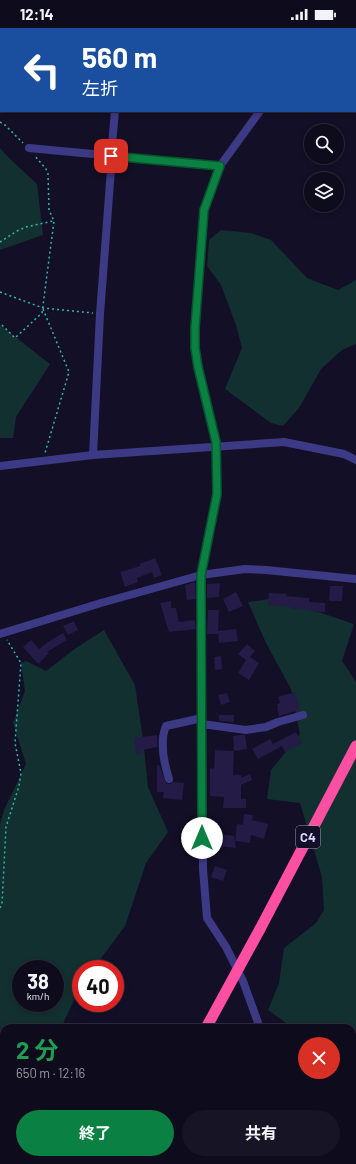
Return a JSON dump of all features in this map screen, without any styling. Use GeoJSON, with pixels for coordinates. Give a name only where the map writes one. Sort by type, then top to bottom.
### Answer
{"type":"FeatureCollection","features":[{"type":"Feature","properties":{"kind":"highway","name":"C4"},"geometry":{"type":"LineString","coordinates":[[208,1024],[356,746]]}},
{"type":"Feature","properties":{"kind":"street"},"geometry":{"type":"LineString","coordinates":[[93,455],[100,314],[115,112]]}},
{"type":"Feature","properties":{"kind":"street"},"geometry":{"type":"LineString","coordinates":[[259,112],[220,166],[204,210],[195,328],[195,348],[198,367],[216,442],[217,494],[201,575],[203,869],[207,918],[226,947],[243,981],[259,1024]]}},
{"type":"Feature","properties":{"kind":"street"},"geometry":{"type":"LineString","coordinates":[[29,148],[220,166]]}},
{"type":"Feature","properties":{"kind":"street"},"geometry":{"type":"LineString","coordinates":[[0,466],[93,455],[284,442],[344,454],[356,460]]}},
{"type":"Feature","properties":{"kind":"street"},"geometry":{"type":"LineString","coordinates":[[2,634],[102,603],[201,575],[245,569],[356,579]]}},
{"type":"Feature","properties":{"kind":"street"},"geometry":{"type":"LineString","coordinates":[[169,779],[164,765],[163,734],[166,726],[202,721],[246,730],[266,727],[303,715]]}},
{"type":"Feature","properties":{"kind":"path"},"geometry":{"type":"LineString","coordinates":[[0,122],[29,148],[46,169],[48,174],[49,210],[54,221],[42,313],[15,338],[2,325]]}},
{"type":"Feature","properties":{"kind":"path"},"geometry":{"type":"LineString","coordinates":[[0,242],[26,227],[54,221]]}},
{"type":"Feature","properties":{"kind":"path"},"geometry":{"type":"LineString","coordinates":[[0,292],[42,308],[100,314]]}},
{"type":"Feature","properties":{"kind":"path"},"geometry":{"type":"LineString","coordinates":[[42,308],[69,372],[43,460]]}},
{"type":"Feature","properties":{"kind":"path"},"geometry":{"type":"LineString","coordinates":[[0,908],[2,904],[6,827],[20,786],[21,773],[15,743],[21,663],[2,634]]}},
{"type":"Feature","properties":{"kind":"green space"},"geometry":{"type":"Polygon","coordinates":[[[0,148],[37,184],[43,235],[0,250],[0,148]]]}},
{"type":"Feature","properties":{"kind":"green space"},"geometry":{"type":"Polygon","coordinates":[[[221,230],[251,233],[271,240],[307,278],[338,290],[356,280],[356,344],[342,350],[321,369],[299,408],[283,426],[271,423],[225,389],[242,348],[236,325],[221,285],[207,266],[209,240],[221,230]]]}},
{"type":"Feature","properties":{"kind":"green space"},"geometry":{"type":"Polygon","coordinates":[[[0,325],[50,364],[16,417],[13,438],[0,438],[0,325]]]}},
{"type":"Feature","properties":{"kind":"green space"},"geometry":{"type":"Polygon","coordinates":[[[277,598],[354,624],[342,661],[356,682],[356,1024],[287,1024],[268,1010],[279,983],[284,948],[316,923],[324,910],[322,877],[300,803],[267,799],[271,770],[300,734],[291,689],[266,643],[248,602],[277,598]]]}},
{"type":"Feature","properties":{"kind":"green space"},"geometry":{"type":"Polygon","coordinates":[[[104,630],[135,685],[148,787],[168,832],[146,863],[125,926],[100,960],[72,960],[72,1004],[63,1024],[0,1024],[0,824],[4,810],[26,764],[13,723],[25,691],[21,663],[26,661],[46,671],[76,648],[104,630]]]}},
{"type":"Feature","properties":{"kind":"building"},"geometry":{"type":"Polygon","coordinates":[[[155,558],[162,575],[154,578],[152,572],[137,578],[138,582],[125,587],[120,572],[140,566],[140,564],[155,558]]]}},
{"type":"Feature","properties":{"kind":"building"},"geometry":{"type":"Polygon","coordinates":[[[195,582],[196,599],[187,600],[185,585],[195,582]]]}},
{"type":"Feature","properties":{"kind":"building"},"geometry":{"type":"Polygon","coordinates":[[[220,583],[219,597],[207,598],[207,584],[220,583]]]}},
{"type":"Feature","properties":{"kind":"building"},"geometry":{"type":"Polygon","coordinates":[[[330,586],[343,586],[342,601],[329,601],[330,586]]]}},
{"type":"Feature","properties":{"kind":"building"},"geometry":{"type":"Polygon","coordinates":[[[236,592],[243,606],[229,612],[223,599],[236,592]]]}},
{"type":"Feature","properties":{"kind":"building"},"geometry":{"type":"Polygon","coordinates":[[[269,593],[287,594],[286,596],[309,598],[309,602],[325,603],[325,612],[268,605],[269,593]]]}},
{"type":"Feature","properties":{"kind":"building"},"geometry":{"type":"Polygon","coordinates":[[[171,601],[171,608],[176,608],[179,622],[195,620],[196,629],[169,632],[160,603],[171,601]]]}},
{"type":"Feature","properties":{"kind":"building"},"geometry":{"type":"Polygon","coordinates":[[[208,610],[219,610],[218,631],[236,629],[238,641],[219,643],[218,632],[218,634],[207,634],[208,610]]]}},
{"type":"Feature","properties":{"kind":"building"},"geometry":{"type":"Polygon","coordinates":[[[74,621],[78,630],[68,635],[63,626],[74,621]]]}},
{"type":"Feature","properties":{"kind":"building"},"geometry":{"type":"Polygon","coordinates":[[[63,633],[67,640],[47,652],[49,653],[38,664],[23,647],[31,640],[39,649],[63,633]]]}},
{"type":"Feature","properties":{"kind":"building"},"geometry":{"type":"Polygon","coordinates":[[[247,644],[255,651],[250,657],[259,663],[249,680],[238,673],[246,660],[238,654],[247,644]]]}},
{"type":"Feature","properties":{"kind":"building"},"geometry":{"type":"Polygon","coordinates":[[[221,656],[222,669],[215,670],[214,657],[221,656]]]}},
{"type":"Feature","properties":{"kind":"building"},"geometry":{"type":"Polygon","coordinates":[[[295,692],[300,710],[279,716],[277,704],[280,703],[278,697],[295,692]]]}},
{"type":"Feature","properties":{"kind":"building"},"geometry":{"type":"Polygon","coordinates":[[[227,693],[230,702],[221,705],[218,695],[227,693]]]}},
{"type":"Feature","properties":{"kind":"building"},"geometry":{"type":"Polygon","coordinates":[[[219,715],[234,715],[234,722],[219,721],[219,715]]]}},
{"type":"Feature","properties":{"kind":"building"},"geometry":{"type":"Polygon","coordinates":[[[296,732],[302,743],[285,752],[282,746],[258,759],[252,749],[270,739],[273,744],[296,732]]]}},
{"type":"Feature","properties":{"kind":"building"},"geometry":{"type":"Polygon","coordinates":[[[157,735],[157,747],[142,750],[143,754],[136,755],[134,738],[157,735]]]}},
{"type":"Feature","properties":{"kind":"building"},"geometry":{"type":"Polygon","coordinates":[[[245,735],[247,749],[234,751],[233,736],[245,735]]]}},
{"type":"Feature","properties":{"kind":"building"},"geometry":{"type":"Polygon","coordinates":[[[215,750],[234,751],[233,775],[241,775],[241,778],[250,774],[252,780],[241,785],[241,799],[246,799],[246,808],[223,808],[224,797],[210,796],[210,768],[214,769],[215,750]]]}},
{"type":"Feature","properties":{"kind":"building"},"geometry":{"type":"Polygon","coordinates":[[[157,765],[159,765],[166,783],[184,783],[182,800],[163,798],[164,792],[157,792],[157,765]]]}},
{"type":"Feature","properties":{"kind":"building"},"geometry":{"type":"Polygon","coordinates":[[[244,814],[253,815],[252,820],[268,824],[264,839],[251,835],[250,843],[235,841],[237,824],[243,825],[244,814]]]}},
{"type":"Feature","properties":{"kind":"building"},"geometry":{"type":"Polygon","coordinates":[[[209,821],[218,822],[218,834],[234,836],[236,848],[216,846],[217,834],[210,834],[209,821]]]}},
{"type":"Feature","properties":{"kind":"building"},"geometry":{"type":"Polygon","coordinates":[[[215,866],[227,870],[223,881],[211,877],[215,866]]]}},
{"type":"Feature","properties":{"kind":"route"},"geometry":{"type":"LineString","coordinates":[[111,156],[220,166],[204,210],[195,328],[195,348],[198,367],[216,442],[217,494],[201,575],[202,838]]}}]}
